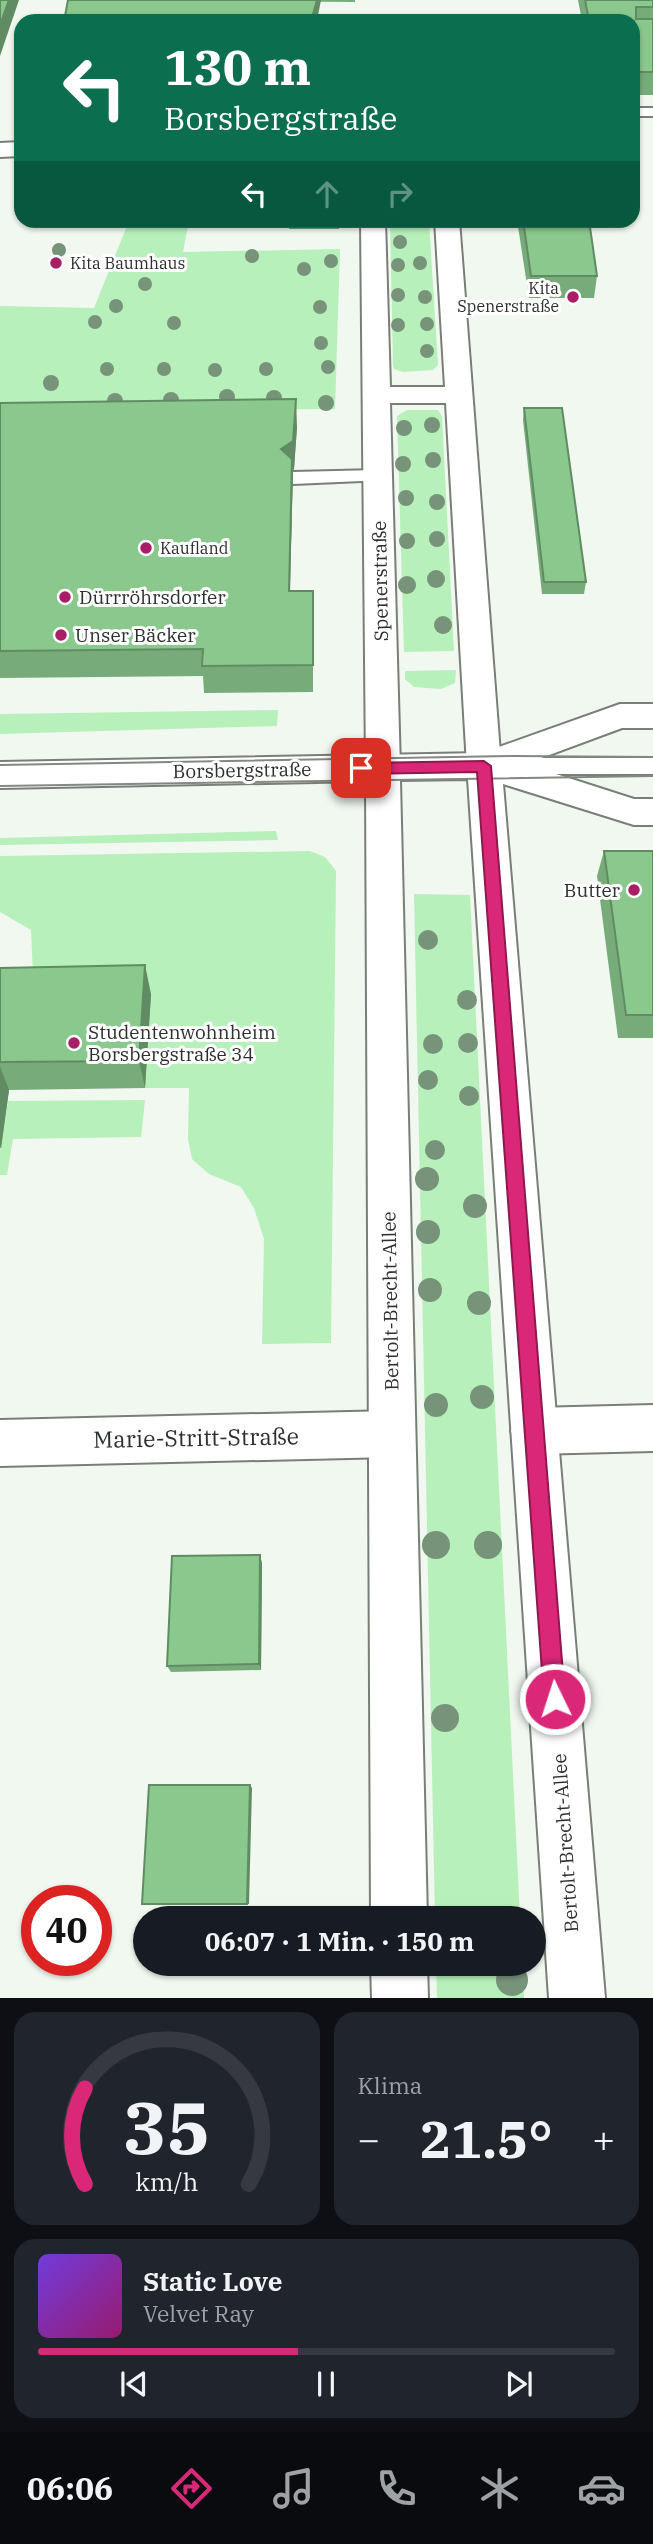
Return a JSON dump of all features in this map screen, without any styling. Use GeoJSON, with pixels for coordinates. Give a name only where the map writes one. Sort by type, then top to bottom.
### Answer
{"type":"FeatureCollection","features":[{"type":"Feature","properties":{"kind":"street","name":"Spenerstraße"},"geometry":{"type":"LineString","coordinates":[[373,228],[383,768]]}},
{"type":"Feature","properties":{"kind":"street"},"geometry":{"type":"LineString","coordinates":[[448,228],[484,766]]}},
{"type":"Feature","properties":{"kind":"street"},"geometry":{"type":"LineString","coordinates":[[377,395],[459,395]]}},
{"type":"Feature","properties":{"kind":"street","name":"Borsbergstraße"},"geometry":{"type":"LineString","coordinates":[[484,766],[620,716],[653,716]]}},
{"type":"Feature","properties":{"kind":"street","name":"Borsbergstraße"},"geometry":{"type":"LineString","coordinates":[[0,775],[484,766],[634,812],[653,813]]}},
{"type":"Feature","properties":{"kind":"street","name":"Bertolt-Brecht-Allee"},"geometry":{"type":"LineString","coordinates":[[484,766],[577,1998]]}},
{"type":"Feature","properties":{"kind":"street","name":"Bertolt-Brecht-Allee"},"geometry":{"type":"LineString","coordinates":[[383,768],[399,1906]]}},
{"type":"Feature","properties":{"kind":"street"},"geometry":{"type":"LineString","coordinates":[[534,1431],[653,1428]]}},
{"type":"Feature","properties":{"kind":"street","name":"Marie-Stritt-Straße"},"geometry":{"type":"LineString","coordinates":[[0,1443],[392,1434]]}},
{"type":"Feature","properties":{"kind":"street"},"geometry":{"type":"LineString","coordinates":[[399,1976],[400,1998]]}},
{"type":"Feature","properties":{"kind":"lane"},"geometry":{"type":"LineString","coordinates":[[293,478],[378,476]]}},
{"type":"Feature","properties":{"kind":"lane"},"geometry":{"type":"LineString","coordinates":[[484,766],[653,766]]}},
{"type":"Feature","properties":{"kind":"green space"},"geometry":{"type":"Polygon","coordinates":[[[126,228],[188,228],[183,252],[340,249],[335,409],[0,411],[0,306],[94,308],[126,228]]]}},
{"type":"Feature","properties":{"kind":"green space"},"geometry":{"type":"Polygon","coordinates":[[[390,228],[429,228],[438,365],[433,370],[403,372],[394,369],[390,228]]]}},
{"type":"Feature","properties":{"kind":"green space"},"geometry":{"type":"Polygon","coordinates":[[[407,410],[438,410],[442,416],[454,651],[404,652],[397,416],[407,410]]]}},
{"type":"Feature","properties":{"kind":"green space"},"geometry":{"type":"Polygon","coordinates":[[[456,670],[455,683],[441,689],[414,687],[405,679],[405,671],[456,670]]]}},
{"type":"Feature","properties":{"kind":"green space"},"geometry":{"type":"Polygon","coordinates":[[[278,710],[277,726],[0,734],[0,714],[278,710]]]}},
{"type":"Feature","properties":{"kind":"green space"},"geometry":{"type":"Polygon","coordinates":[[[276,831],[278,840],[0,845],[0,838],[276,831]]]}},
{"type":"Feature","properties":{"kind":"green space"},"geometry":{"type":"Polygon","coordinates":[[[310,851],[325,857],[336,871],[331,1343],[262,1344],[264,1239],[254,1208],[241,1187],[209,1174],[192,1159],[188,1139],[189,1088],[145,1088],[34,996],[31,930],[0,912],[0,856],[310,851]]]}},
{"type":"Feature","properties":{"kind":"green space"},"geometry":{"type":"Polygon","coordinates":[[[414,894],[470,895],[519,1906],[435,1906],[414,894]]]}},
{"type":"Feature","properties":{"kind":"green space"},"geometry":{"type":"Polygon","coordinates":[[[145,1100],[141,1137],[13,1139],[7,1175],[0,1175],[0,1148],[8,1101],[145,1100]]]}},
{"type":"Feature","properties":{"kind":"green space"},"geometry":{"type":"Polygon","coordinates":[[[436,1976],[523,1976],[524,1998],[437,1998],[436,1976]]]}},
{"type":"Feature","properties":{"kind":"building"},"geometry":{"type":"Polygon","coordinates":[[[0,0],[9,0],[0,25],[0,0]]]}},
{"type":"Feature","properties":{"kind":"building"},"geometry":{"type":"Polygon","coordinates":[[[68,0],[317,0],[313,14],[65,14],[68,0]]]}},
{"type":"Feature","properties":{"kind":"building"},"geometry":{"type":"Polygon","coordinates":[[[585,0],[653,0],[653,7],[636,7],[636,14],[588,14],[585,0]]]}},
{"type":"Feature","properties":{"kind":"building"},"geometry":{"type":"Polygon","coordinates":[[[640,19],[653,19],[653,72],[640,72],[640,19]]]}},
{"type":"Feature","properties":{"kind":"building"},"geometry":{"type":"Polygon","coordinates":[[[524,228],[590,228],[597,276],[531,276],[524,228]]]}},
{"type":"Feature","properties":{"kind":"building","name":"Kaufland"},"geometry":{"type":"Polygon","coordinates":[[[296,399],[293,441],[281,449],[292,459],[289,591],[313,591],[313,665],[202,666],[203,649],[0,651],[0,403],[296,399]]]}},
{"type":"Feature","properties":{"kind":"building"},"geometry":{"type":"Polygon","coordinates":[[[524,408],[562,408],[586,582],[544,582],[524,408]]]}},
{"type":"Feature","properties":{"kind":"building"},"geometry":{"type":"Polygon","coordinates":[[[604,851],[653,851],[653,1015],[626,1015],[604,851]]]}},
{"type":"Feature","properties":{"kind":"building","name":"Studentenwohnheim Borsbergstraße 34"},"geometry":{"type":"Polygon","coordinates":[[[145,965],[139,1061],[0,1062],[0,968],[145,965]]]}},
{"type":"Feature","properties":{"kind":"building"},"geometry":{"type":"Polygon","coordinates":[[[260,1555],[259,1664],[167,1666],[172,1556],[260,1555]]]}},
{"type":"Feature","properties":{"kind":"building"},"geometry":{"type":"Polygon","coordinates":[[[149,1785],[250,1785],[247,1904],[142,1904],[149,1785]]]}},
{"type":"Feature","properties":{"kind":"tram line"},"geometry":{"type":"LineString","coordinates":[[0,765],[514,756],[653,757]]}},
{"type":"Feature","properties":{"kind":"tram line"},"geometry":{"type":"LineString","coordinates":[[0,786],[653,776]]}},
{"type":"Feature","properties":{"kind":"place","name":"Kita Baumhaus"},"geometry":{"type":"Point","coordinates":[56,263]}},
{"type":"Feature","properties":{"kind":"place","name":"Kita Spenerstraße"},"geometry":{"type":"Point","coordinates":[573,297]}},
{"type":"Feature","properties":{"kind":"place","name":"Kaufland"},"geometry":{"type":"Point","coordinates":[146,548]}},
{"type":"Feature","properties":{"kind":"place","name":"Dürrröhrsdorfer"},"geometry":{"type":"Point","coordinates":[65,597]}},
{"type":"Feature","properties":{"kind":"place","name":"Unser Bäcker"},"geometry":{"type":"Point","coordinates":[61,635]}},
{"type":"Feature","properties":{"kind":"place","name":"Butter"},"geometry":{"type":"Point","coordinates":[634,890]}},
{"type":"Feature","properties":{"kind":"place","name":"Studentenwohnheim Borsbergstraße 34"},"geometry":{"type":"Point","coordinates":[74,1043]}},
{"type":"Feature","properties":{"kind":"route"},"geometry":{"type":"LineString","coordinates":[[361,768],[484,766],[555,1699]]}}]}
